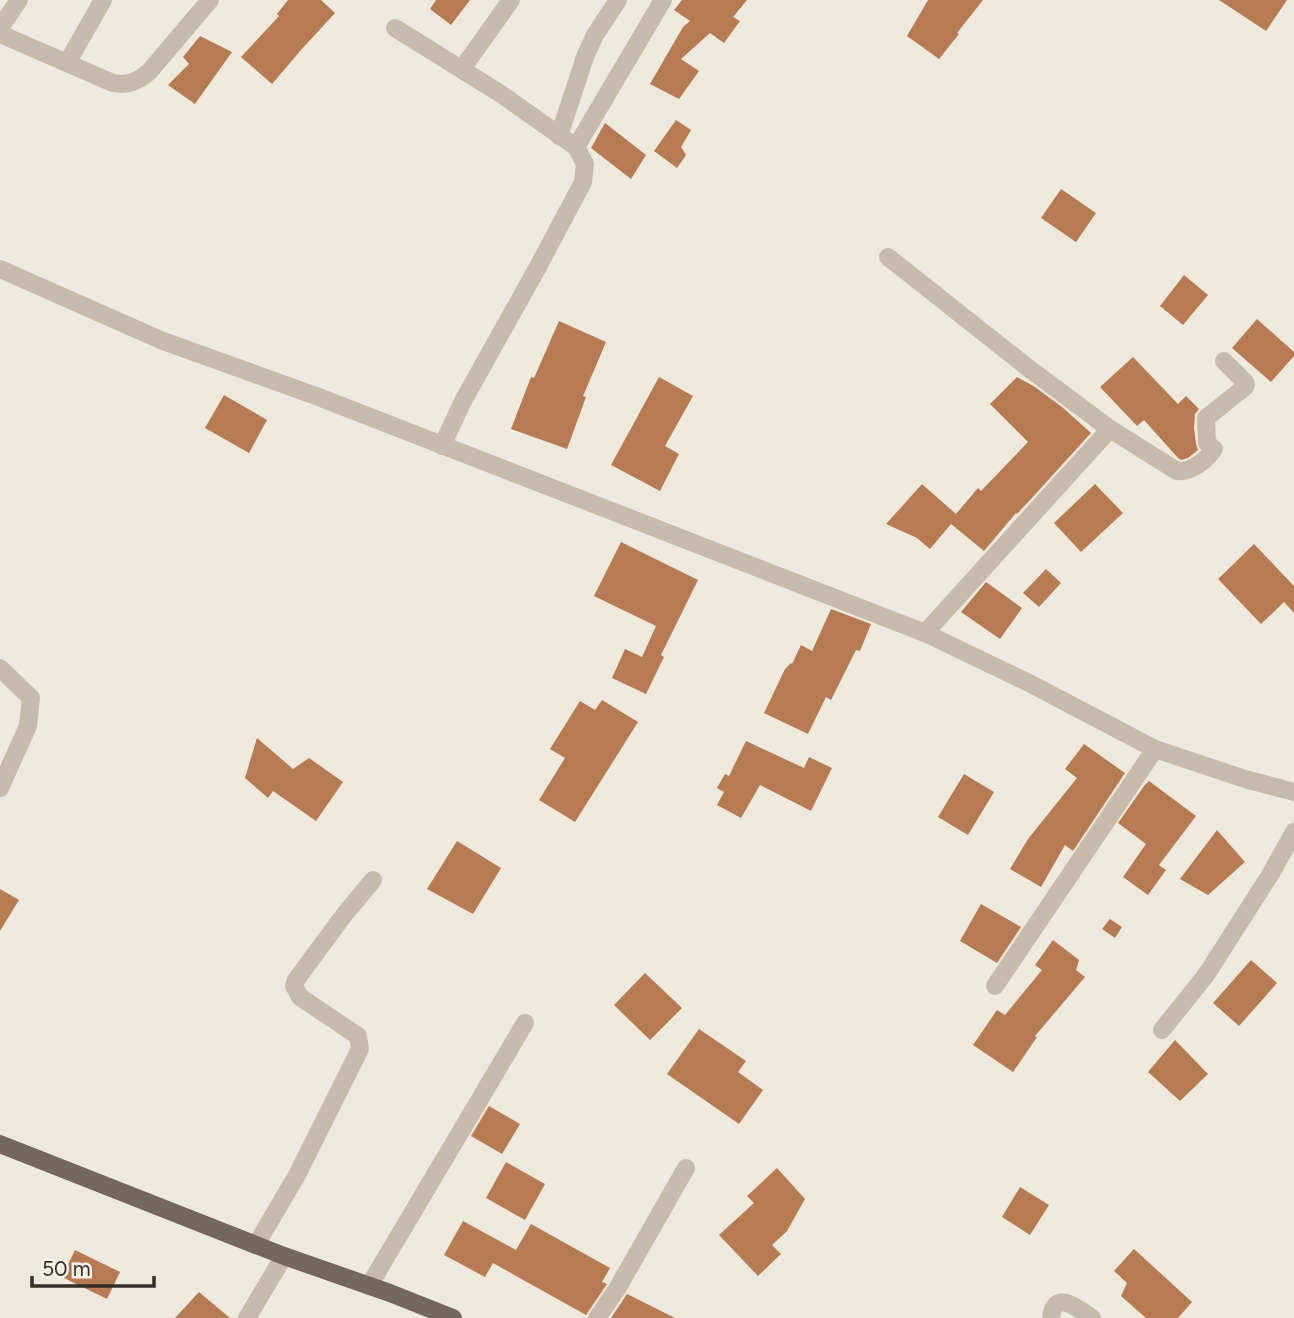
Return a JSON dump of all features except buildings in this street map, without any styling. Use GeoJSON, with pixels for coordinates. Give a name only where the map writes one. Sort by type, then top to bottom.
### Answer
{"type":"FeatureCollection","features":[{"type":"Feature","properties":{"kind":"main road"},"geometry":{"type":"LineString","coordinates":[[0,1144],[284,1256],[453,1318]]}},
{"type":"Feature","properties":{"kind":"street"},"geometry":{"type":"LineString","coordinates":[[0,28],[19,0]]}},
{"type":"Feature","properties":{"kind":"street"},"geometry":{"type":"LineString","coordinates":[[67,62],[103,0]]}},
{"type":"Feature","properties":{"kind":"street"},"geometry":{"type":"LineString","coordinates":[[0,34],[119,84],[127,84],[140,79],[155,66],[211,0]]}},
{"type":"Feature","properties":{"kind":"street"},"geometry":{"type":"LineString","coordinates":[[462,69],[511,0]]}},
{"type":"Feature","properties":{"kind":"street"},"geometry":{"type":"LineString","coordinates":[[559,136],[585,57],[595,35],[618,0]]}},
{"type":"Feature","properties":{"kind":"street"},"geometry":{"type":"LineString","coordinates":[[576,147],[663,0]]}},
{"type":"Feature","properties":{"kind":"street"},"geometry":{"type":"LineString","coordinates":[[396,27],[501,94],[576,147],[585,164],[583,182],[463,401],[442,446]]}},
{"type":"Feature","properties":{"kind":"street"},"geometry":{"type":"LineString","coordinates":[[888,257],[1110,429],[1177,471],[1188,471],[1212,454],[1214,449],[1208,443],[1206,418],[1245,387],[1244,380],[1224,361]]}},
{"type":"Feature","properties":{"kind":"street"},"geometry":{"type":"LineString","coordinates":[[0,269],[163,341],[316,396],[925,633],[1029,683],[1155,749],[1294,792]]}},
{"type":"Feature","properties":{"kind":"street"},"geometry":{"type":"LineString","coordinates":[[925,633],[1110,429]]}},
{"type":"Feature","properties":{"kind":"street"},"geometry":{"type":"LineString","coordinates":[[0,668],[31,698],[29,726],[0,788]]}},
{"type":"Feature","properties":{"kind":"street"},"geometry":{"type":"LineString","coordinates":[[995,986],[1155,749]]}},
{"type":"Feature","properties":{"kind":"street"},"geometry":{"type":"LineString","coordinates":[[1162,1030],[1206,975],[1294,832]]}},
{"type":"Feature","properties":{"kind":"street"},"geometry":{"type":"LineString","coordinates":[[256,1245],[297,1175],[360,1049],[358,1037],[300,997],[294,986],[336,926],[373,880]]}},
{"type":"Feature","properties":{"kind":"street"},"geometry":{"type":"LineString","coordinates":[[369,1286],[525,1023]]}},
{"type":"Feature","properties":{"kind":"street"},"geometry":{"type":"LineString","coordinates":[[597,1318],[617,1289],[686,1168]]}},
{"type":"Feature","properties":{"kind":"street"},"geometry":{"type":"LineString","coordinates":[[247,1318],[284,1256]]}},
{"type":"Feature","properties":{"kind":"street"},"geometry":{"type":"LineString","coordinates":[[1051,1318],[1053,1308],[1063,1302],[1092,1318]]}}]}
